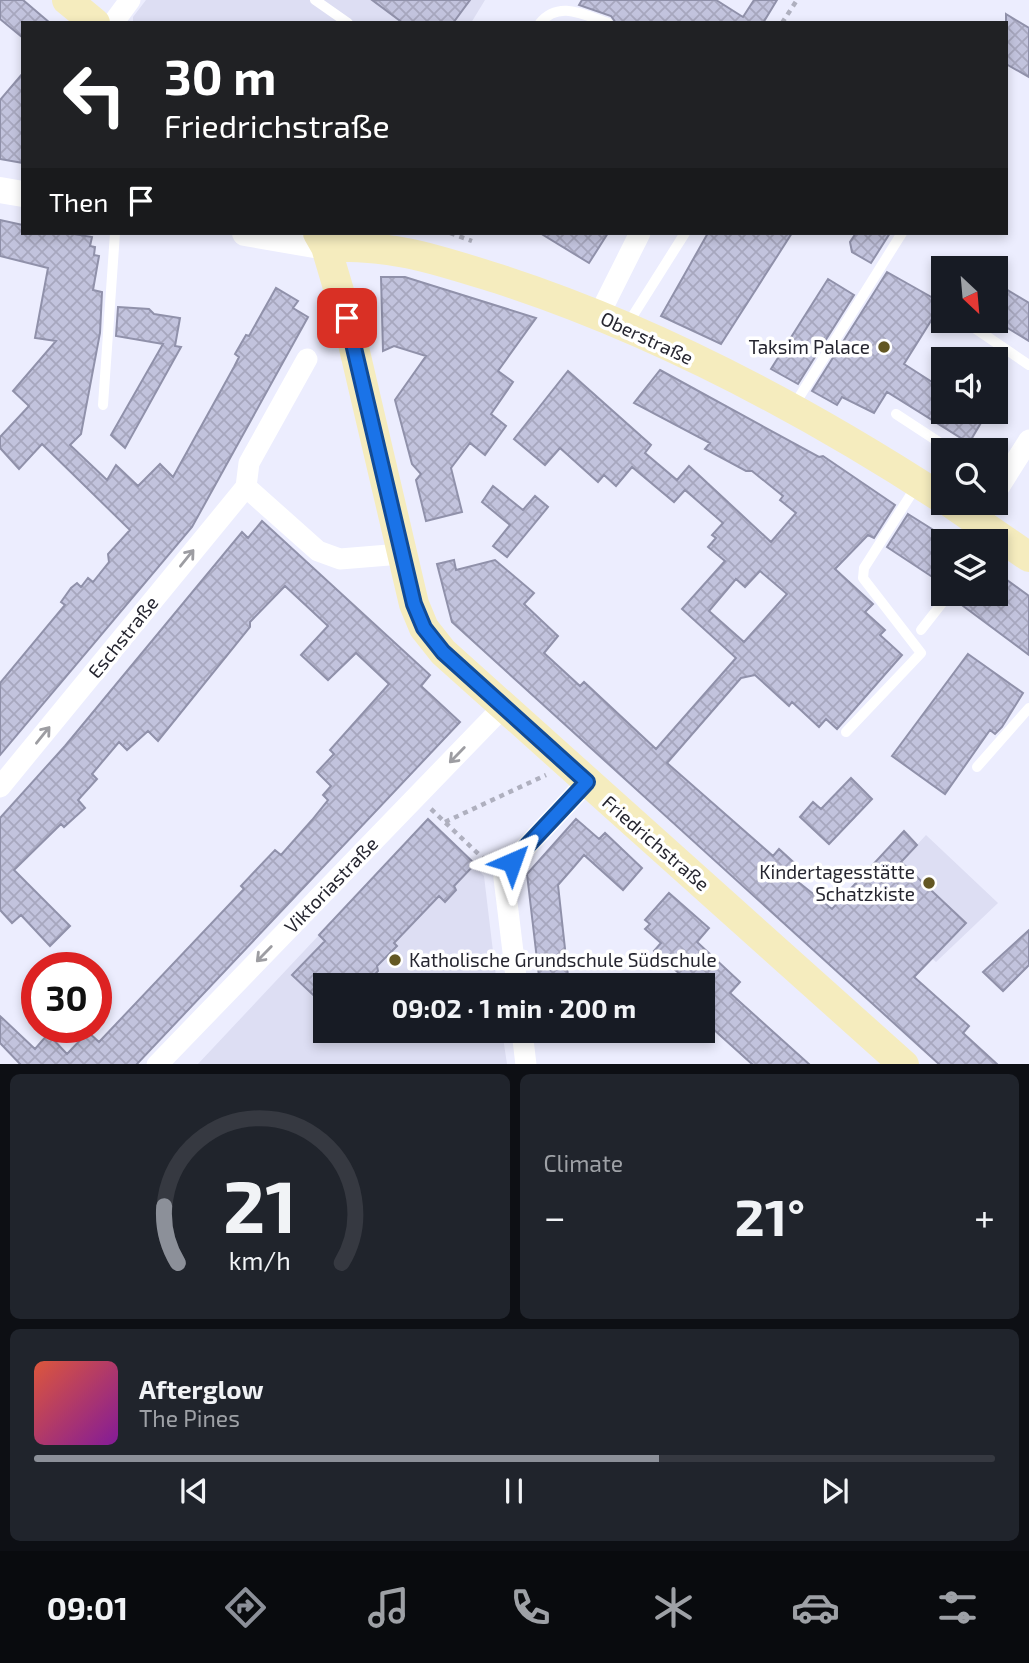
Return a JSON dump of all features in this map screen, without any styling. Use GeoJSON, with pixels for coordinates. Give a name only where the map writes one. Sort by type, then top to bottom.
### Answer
{"type":"FeatureCollection","features":[{"type":"Feature","properties":{"kind":"main road"},"geometry":{"type":"LineString","coordinates":[[67,0],[93,21]]}},
{"type":"Feature","properties":{"kind":"main road","name":"Oberstraße"},"geometry":{"type":"LineString","coordinates":[[322,240],[383,247],[449,262],[550,295],[793,407],[931,491]]}},
{"type":"Feature","properties":{"kind":"main road","name":"Friedrichstraße"},"geometry":{"type":"LineString","coordinates":[[322,240],[347,318],[401,554],[424,628],[443,652],[903,1064]]}},
{"type":"Feature","properties":{"kind":"main road"},"geometry":{"type":"LineString","coordinates":[[970,515],[1029,557]]}},
{"type":"Feature","properties":{"kind":"street"},"geometry":{"type":"LineString","coordinates":[[114,21],[130,0]]}},
{"type":"Feature","properties":{"kind":"street"},"geometry":{"type":"LineString","coordinates":[[0,190],[21,194]]}},
{"type":"Feature","properties":{"kind":"street"},"geometry":{"type":"LineString","coordinates":[[267,235],[322,240]]}},
{"type":"Feature","properties":{"kind":"street"},"geometry":{"type":"LineString","coordinates":[[613,322],[639,235]]}},
{"type":"Feature","properties":{"kind":"street"},"geometry":{"type":"LineString","coordinates":[[307,359],[249,463],[246,486],[318,551],[340,559],[401,554]]}},
{"type":"Feature","properties":{"kind":"street"},"geometry":{"type":"LineString","coordinates":[[1008,470],[1029,440]]}},
{"type":"Feature","properties":{"kind":"street","name":"Eschstraße"},"geometry":{"type":"LineString","coordinates":[[0,787],[246,486]]}},
{"type":"Feature","properties":{"kind":"street","name":"Viktoriastraße"},"geometry":{"type":"LineString","coordinates":[[159,1064],[504,706]]}},
{"type":"Feature","properties":{"kind":"street"},"geometry":{"type":"LineString","coordinates":[[516,973],[504,878],[512,862],[578,773]]}},
{"type":"Feature","properties":{"kind":"street"},"geometry":{"type":"LineString","coordinates":[[523,1043],[526,1064]]}},
{"type":"Feature","properties":{"kind":"lane"},"geometry":{"type":"LineString","coordinates":[[315,0],[345,21]]}},
{"type":"Feature","properties":{"kind":"lane"},"geometry":{"type":"LineString","coordinates":[[542,21],[548,13],[563,8],[602,21]]}},
{"type":"Feature","properties":{"kind":"lane"},"geometry":{"type":"LineString","coordinates":[[103,405],[115,235]]}},
{"type":"Feature","properties":{"kind":"lane"},"geometry":{"type":"LineString","coordinates":[[613,322],[683,235]]}},
{"type":"Feature","properties":{"kind":"lane"},"geometry":{"type":"LineString","coordinates":[[793,407],[901,235]]}},
{"type":"Feature","properties":{"kind":"lane"},"geometry":{"type":"LineString","coordinates":[[982,333],[1029,365]]}},
{"type":"Feature","properties":{"kind":"lane"},"geometry":{"type":"LineString","coordinates":[[896,414],[933,438]]}},
{"type":"Feature","properties":{"kind":"lane"},"geometry":{"type":"LineString","coordinates":[[846,732],[921,653],[863,578],[864,568],[918,482]]}},
{"type":"Feature","properties":{"kind":"lane"},"geometry":{"type":"LineString","coordinates":[[921,630],[940,606]]}},
{"type":"Feature","properties":{"kind":"lane"},"geometry":{"type":"LineString","coordinates":[[977,767],[1029,708]]}},
{"type":"Feature","properties":{"kind":"path"},"geometry":{"type":"LineString","coordinates":[[783,21],[797,0]]}},
{"type":"Feature","properties":{"kind":"path"},"geometry":{"type":"LineString","coordinates":[[445,822],[578,773]]}},
{"type":"Feature","properties":{"kind":"path"},"geometry":{"type":"LineString","coordinates":[[418,796],[504,878]]}},
{"type":"Feature","properties":{"kind":"shaded area"},"geometry":{"type":"Polygon","coordinates":[[[146,0],[485,0],[472,21],[133,21],[133,17],[146,0]]]}},
{"type":"Feature","properties":{"kind":"shaded area","name":"Katholische Grundschule Südschule"},"geometry":{"type":"Polygon","coordinates":[[[428,819],[484,876],[496,973],[313,973],[313,1043],[504,1043],[507,1064],[198,1064],[428,819]]]}},
{"type":"Feature","properties":{"kind":"shaded area","name":"Kindertagesstätte Schatzkiste"},"geometry":{"type":"Polygon","coordinates":[[[926,835],[998,903],[936,962],[918,945],[844,924],[926,835]]]}},
{"type":"Feature","properties":{"kind":"building"},"geometry":{"type":"Polygon","coordinates":[[[0,0],[23,0],[48,21],[21,21],[21,36],[0,19],[0,0]]]}},
{"type":"Feature","properties":{"kind":"building"},"geometry":{"type":"Polygon","coordinates":[[[372,0],[470,0],[454,21],[400,21],[372,0]]]}},
{"type":"Feature","properties":{"kind":"building"},"geometry":{"type":"Polygon","coordinates":[[[582,0],[716,0],[743,17],[754,0],[777,0],[764,21],[615,21],[611,16],[579,5],[582,0]]]}},
{"type":"Feature","properties":{"kind":"building"},"geometry":{"type":"Polygon","coordinates":[[[1006,14],[1029,28],[1029,77],[1008,65],[1006,14]]]}},
{"type":"Feature","properties":{"kind":"building"},"geometry":{"type":"Polygon","coordinates":[[[21,75],[21,163],[0,159],[0,100],[21,75]]]}},
{"type":"Feature","properties":{"kind":"building"},"geometry":{"type":"Polygon","coordinates":[[[0,220],[21,225],[21,235],[92,237],[90,246],[95,247],[94,255],[99,256],[93,290],[102,292],[100,333],[81,434],[70,445],[107,480],[116,465],[138,486],[160,464],[173,477],[234,367],[239,357],[235,354],[246,335],[249,336],[276,288],[298,301],[293,308],[308,317],[192,527],[0,755],[0,683],[65,605],[61,602],[71,588],[77,583],[81,587],[88,578],[93,582],[109,562],[108,554],[130,530],[42,444],[19,469],[0,448],[0,437],[29,406],[13,391],[56,341],[35,338],[48,268],[0,256],[0,220]]]}},
{"type":"Feature","properties":{"kind":"building"},"geometry":{"type":"Polygon","coordinates":[[[543,235],[607,235],[589,263],[543,235]]]}},
{"type":"Feature","properties":{"kind":"building"},"geometry":{"type":"Polygon","coordinates":[[[707,235],[791,235],[721,344],[661,316],[707,235]]]}},
{"type":"Feature","properties":{"kind":"building"},"geometry":{"type":"Polygon","coordinates":[[[855,235],[889,235],[871,263],[852,252],[850,242],[855,235]]]}},
{"type":"Feature","properties":{"kind":"building","name":"Taksim Palace"},"geometry":{"type":"Polygon","coordinates":[[[887,272],[931,297],[931,321],[904,364],[931,381],[931,419],[887,392],[874,413],[842,397],[837,405],[812,391],[887,272]]]}},
{"type":"Feature","properties":{"kind":"building"},"geometry":{"type":"Polygon","coordinates":[[[381,277],[405,277],[536,318],[498,371],[513,382],[491,414],[506,426],[485,455],[470,443],[451,468],[462,512],[426,521],[416,480],[421,474],[412,464],[395,400],[426,356],[394,346],[383,351],[381,277]]]}},
{"type":"Feature","properties":{"kind":"building"},"geometry":{"type":"Polygon","coordinates":[[[828,279],[854,295],[798,384],[771,369],[828,279]]]}},
{"type":"Feature","properties":{"kind":"building"},"geometry":{"type":"Polygon","coordinates":[[[1008,290],[1029,303],[1029,341],[1008,328],[1008,290]]]}},
{"type":"Feature","properties":{"kind":"building"},"geometry":{"type":"Polygon","coordinates":[[[118,307],[149,309],[154,314],[180,318],[175,346],[181,347],[125,448],[111,435],[163,344],[116,336],[118,307]]]}},
{"type":"Feature","properties":{"kind":"building"},"geometry":{"type":"Polygon","coordinates":[[[660,370],[819,457],[823,456],[895,505],[874,538],[868,535],[835,569],[873,604],[865,612],[885,630],[880,635],[902,655],[837,729],[826,719],[819,727],[792,702],[789,706],[755,675],[741,678],[667,763],[773,856],[779,849],[800,868],[792,877],[832,909],[904,831],[917,845],[901,862],[966,923],[914,977],[969,1026],[963,1033],[997,1064],[939,1064],[452,622],[437,564],[454,560],[456,570],[495,560],[534,593],[524,604],[558,636],[544,653],[580,686],[584,682],[656,749],[736,658],[682,609],[725,561],[708,547],[716,538],[712,535],[723,523],[685,490],[674,502],[632,467],[616,486],[604,475],[598,482],[560,448],[545,465],[514,439],[568,371],[651,445],[645,453],[677,480],[689,466],[771,542],[796,513],[780,500],[783,496],[752,471],[746,471],[705,449],[710,443],[634,403],[660,370]],[[760,571],[745,587],[736,579],[709,611],[744,642],[787,594],[760,571]]]}},
{"type":"Feature","properties":{"kind":"building","name":"Taksim Palace"},"geometry":{"type":"Polygon","coordinates":[[[938,424],[980,424],[972,438],[961,438],[938,424]]]}},
{"type":"Feature","properties":{"kind":"building"},"geometry":{"type":"Polygon","coordinates":[[[493,486],[523,510],[535,496],[548,507],[507,557],[493,546],[510,525],[482,502],[493,486]]]}},
{"type":"Feature","properties":{"kind":"building"},"geometry":{"type":"Polygon","coordinates":[[[908,514],[932,529],[931,576],[887,547],[908,514]]]}},
{"type":"Feature","properties":{"kind":"building"},"geometry":{"type":"Polygon","coordinates":[[[262,521],[430,675],[421,686],[460,722],[137,1064],[20,1064],[0,1043],[0,1016],[21,1036],[21,1043],[29,1043],[35,1049],[40,1043],[57,1043],[67,1054],[78,1043],[112,1043],[112,1028],[244,889],[241,886],[275,850],[281,855],[328,800],[323,795],[331,786],[317,772],[334,754],[330,750],[389,684],[356,653],[328,680],[301,655],[328,626],[285,586],[250,622],[250,627],[158,741],[148,731],[127,750],[119,742],[92,774],[97,779],[78,800],[85,808],[64,827],[61,824],[14,870],[70,926],[50,946],[21,915],[12,923],[0,910],[0,818],[65,746],[242,532],[248,538],[262,521]]]}},
{"type":"Feature","properties":{"kind":"building"},"geometry":{"type":"Polygon","coordinates":[[[1008,581],[1029,596],[1029,655],[963,606],[1008,606],[1008,581]]]}},
{"type":"Feature","properties":{"kind":"building"},"geometry":{"type":"Polygon","coordinates":[[[968,654],[1023,693],[1002,727],[995,734],[990,730],[945,794],[892,756],[968,654]]]}},
{"type":"Feature","properties":{"kind":"building"},"geometry":{"type":"Polygon","coordinates":[[[851,778],[872,799],[829,844],[800,817],[813,802],[821,809],[851,778]]]}},
{"type":"Feature","properties":{"kind":"building"},"geometry":{"type":"Polygon","coordinates":[[[428,819],[475,864],[454,886],[456,890],[445,902],[439,896],[394,943],[397,946],[377,966],[376,973],[313,973],[313,995],[292,975],[325,941],[319,935],[428,819]]]}},
{"type":"Feature","properties":{"kind":"building"},"geometry":{"type":"Polygon","coordinates":[[[576,819],[599,839],[605,833],[642,868],[623,890],[584,855],[558,885],[568,973],[539,973],[527,874],[576,819]]]}},
{"type":"Feature","properties":{"kind":"building"},"geometry":{"type":"Polygon","coordinates":[[[669,893],[709,928],[697,942],[740,982],[730,993],[809,1064],[752,1064],[715,1031],[715,973],[679,973],[654,951],[661,943],[645,929],[650,924],[645,920],[669,893]]]}},
{"type":"Feature","properties":{"kind":"building"},"geometry":{"type":"Polygon","coordinates":[[[1029,930],[1029,965],[1003,991],[983,972],[1029,930]]]}},
{"type":"Feature","properties":{"kind":"place","name":"Taksim Palace"},"geometry":{"type":"Point","coordinates":[884,347]}},
{"type":"Feature","properties":{"kind":"place","name":"Kindertagesstätte Schatzkiste"},"geometry":{"type":"Point","coordinates":[929,883]}},
{"type":"Feature","properties":{"kind":"place","name":"Katholische Grundschule Südschule"},"geometry":{"type":"Point","coordinates":[395,960]}},
{"type":"Feature","properties":{"kind":"route"},"geometry":{"type":"LineString","coordinates":[[347,318],[401,554],[414,604],[424,628],[443,652],[587,782],[512,862]]}}]}
